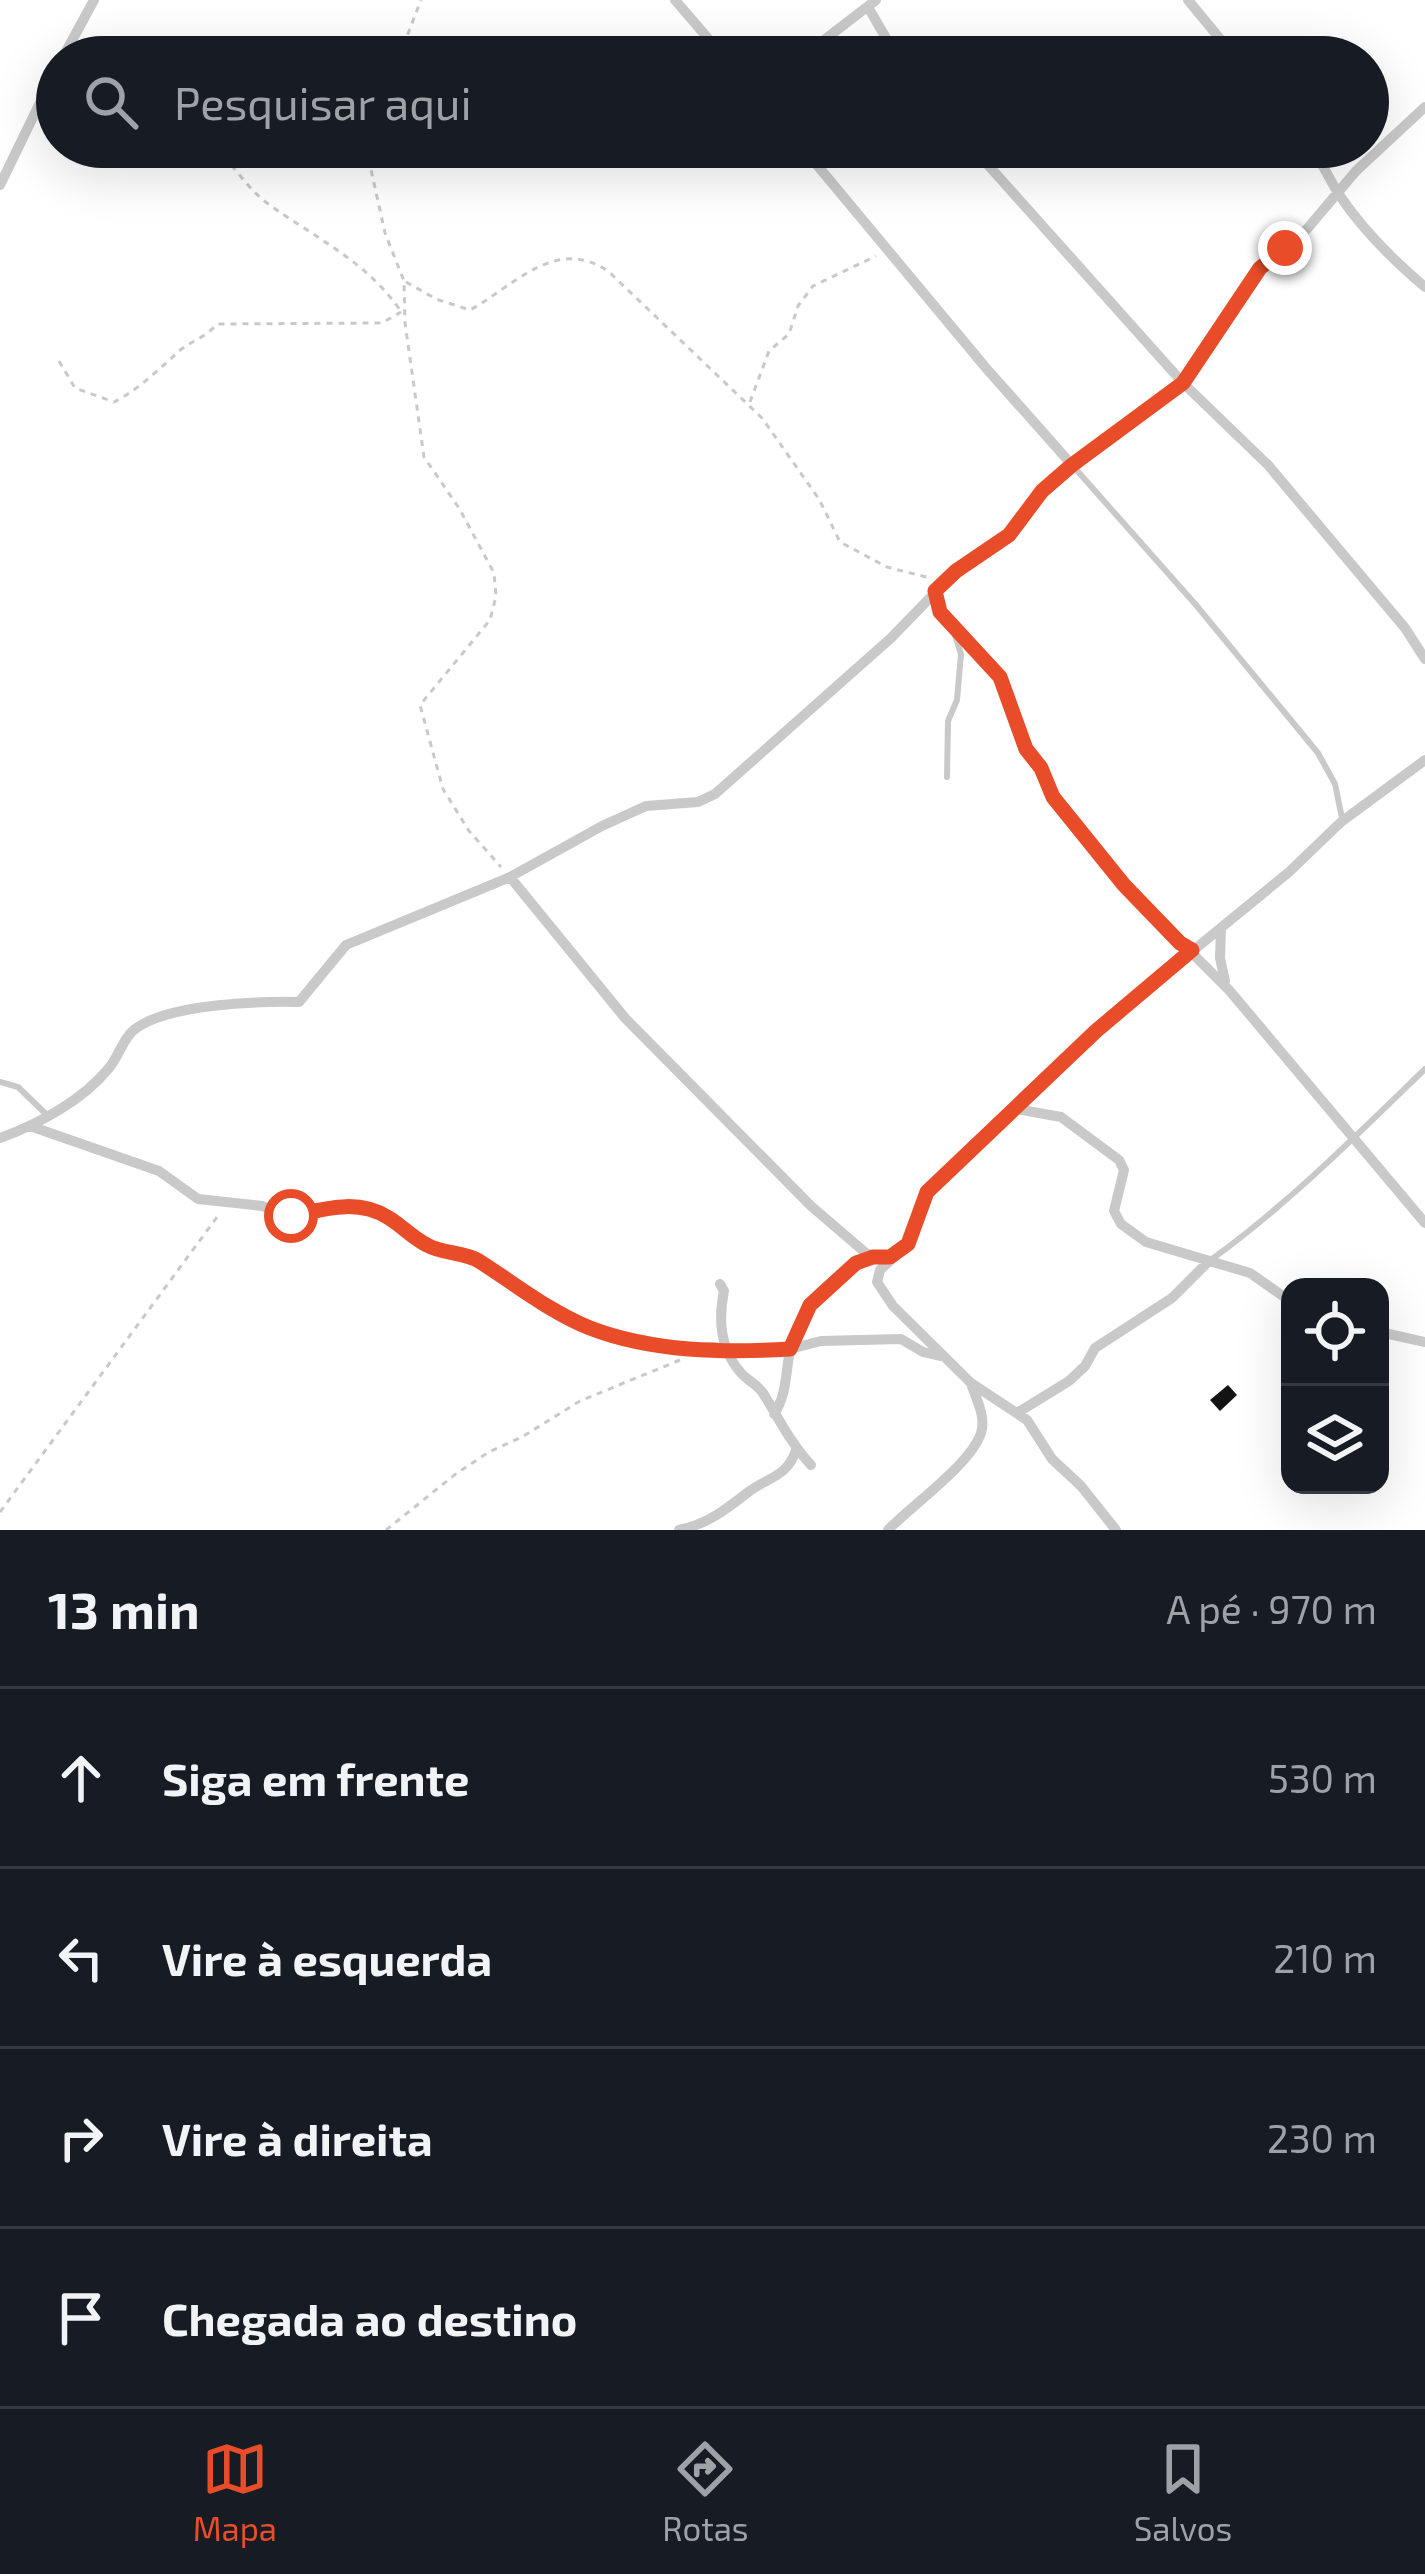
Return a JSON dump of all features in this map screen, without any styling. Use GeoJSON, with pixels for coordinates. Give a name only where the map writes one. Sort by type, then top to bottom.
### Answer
{"type":"FeatureCollection","features":[{"type":"Feature","properties":{"kind":"street"},"geometry":{"type":"LineString","coordinates":[[75,36],[94,0]]}},
{"type":"Feature","properties":{"kind":"street"},"geometry":{"type":"LineString","coordinates":[[675,0],[706,36]]}},
{"type":"Feature","properties":{"kind":"street"},"geometry":{"type":"LineString","coordinates":[[1188,0],[1218,36]]}},
{"type":"Feature","properties":{"kind":"street"},"geometry":{"type":"LineString","coordinates":[[829,36],[872,3],[887,36]]}},
{"type":"Feature","properties":{"kind":"street"},"geometry":{"type":"LineString","coordinates":[[1389,140],[1425,107]]}},
{"type":"Feature","properties":{"kind":"street"},"geometry":{"type":"LineString","coordinates":[[0,185],[36,109]]}},
{"type":"Feature","properties":{"kind":"street"},"geometry":{"type":"LineString","coordinates":[[0,142],[16,148]]}},
{"type":"Feature","properties":{"kind":"street"},"geometry":{"type":"LineString","coordinates":[[819,168],[1072,465]]}},
{"type":"Feature","properties":{"kind":"street"},"geometry":{"type":"LineString","coordinates":[[991,168],[1183,383],[1268,464],[1425,658]]}},
{"type":"Feature","properties":{"kind":"street"},"geometry":{"type":"LineString","coordinates":[[1327,168],[1338,193],[1380,246],[1425,287]]}},
{"type":"Feature","properties":{"kind":"street"},"geometry":{"type":"LineString","coordinates":[[1334,168],[1356,171]]}},
{"type":"Feature","properties":{"kind":"street"},"geometry":{"type":"LineString","coordinates":[[0,1138],[48,1116],[97,1083],[132,1031],[142,1025],[238,1002],[299,1002],[346,946],[509,877],[646,806],[698,802],[715,794],[891,638],[946,580],[1009,535],[1042,491],[1183,383],[1260,268],[1307,229],[1359,168]]}},
{"type":"Feature","properties":{"kind":"street"},"geometry":{"type":"LineString","coordinates":[[935,591],[936,604],[946,619],[1000,677],[1026,749],[1041,768],[1053,797],[1124,885],[1229,990],[1425,1223]]}},
{"type":"Feature","properties":{"kind":"street"},"geometry":{"type":"LineString","coordinates":[[1116,1530],[1017,1413],[971,1383],[943,1356],[882,1292],[877,1276],[890,1257],[908,1244],[927,1192],[1096,1031],[1289,872],[1341,822],[1425,760]]}},
{"type":"Feature","properties":{"kind":"street"},"geometry":{"type":"LineString","coordinates":[[509,877],[634,1028],[820,1214],[873,1257]]}},
{"type":"Feature","properties":{"kind":"street"},"geometry":{"type":"LineString","coordinates":[[1221,928],[1222,972],[1229,990]]}},
{"type":"Feature","properties":{"kind":"street"},"geometry":{"type":"LineString","coordinates":[[1016,1109],[1061,1117],[1119,1160],[1124,1170],[1114,1211],[1131,1232],[1146,1242],[1250,1273],[1281,1295]]}},
{"type":"Feature","properties":{"kind":"street"},"geometry":{"type":"LineString","coordinates":[[30,1126],[159,1171],[198,1199],[262,1206],[291,1216],[334,1205],[379,1212],[430,1247],[476,1259],[575,1322],[597,1330],[698,1350],[790,1349],[821,1341],[902,1339],[923,1352],[943,1356]]}},
{"type":"Feature","properties":{"kind":"street"},"geometry":{"type":"LineString","coordinates":[[774,1414],[782,1399],[790,1349],[810,1305],[856,1263],[890,1257]]}},
{"type":"Feature","properties":{"kind":"street"},"geometry":{"type":"LineString","coordinates":[[1017,1413],[1069,1382],[1096,1348],[1172,1298],[1209,1261]]}},
{"type":"Feature","properties":{"kind":"street"},"geometry":{"type":"LineString","coordinates":[[720,1284],[724,1291],[720,1325],[728,1350],[811,1466]]}},
{"type":"Feature","properties":{"kind":"street"},"geometry":{"type":"LineString","coordinates":[[1389,1334],[1425,1342]]}},
{"type":"Feature","properties":{"kind":"street"},"geometry":{"type":"LineString","coordinates":[[888,1530],[931,1493],[977,1442],[982,1423],[971,1383]]}},
{"type":"Feature","properties":{"kind":"street"},"geometry":{"type":"LineString","coordinates":[[679,1530],[701,1526],[780,1475],[790,1467],[796,1450]]}},
{"type":"Feature","properties":{"kind":"lane"},"geometry":{"type":"LineString","coordinates":[[1072,465],[1318,753],[1342,801],[1341,822]]}},
{"type":"Feature","properties":{"kind":"lane"},"geometry":{"type":"LineString","coordinates":[[946,619],[961,654],[957,700],[948,721],[947,777]]}},
{"type":"Feature","properties":{"kind":"lane"},"geometry":{"type":"LineString","coordinates":[[1209,1261],[1252,1231],[1264,1214],[1425,1069]]}},
{"type":"Feature","properties":{"kind":"lane"},"geometry":{"type":"LineString","coordinates":[[0,1082],[18,1088],[48,1116]]}},
{"type":"Feature","properties":{"kind":"path"},"geometry":{"type":"LineString","coordinates":[[407,36],[421,0]]}},
{"type":"Feature","properties":{"kind":"path"},"geometry":{"type":"LineString","coordinates":[[235,168],[263,200],[341,249],[380,284],[405,322]]}},
{"type":"Feature","properties":{"kind":"path"},"geometry":{"type":"LineString","coordinates":[[371,168],[385,232],[404,281],[405,322],[424,457],[459,508],[494,573],[496,596],[490,620],[420,705],[443,789],[470,831],[509,877]]}},
{"type":"Feature","properties":{"kind":"path"},"geometry":{"type":"LineString","coordinates":[[749,404],[769,352],[790,334],[798,306],[814,286],[885,249]]}},
{"type":"Feature","properties":{"kind":"path"},"geometry":{"type":"LineString","coordinates":[[404,281],[436,299],[470,310],[528,270],[588,257],[749,404],[819,499],[840,542],[887,568],[946,580]]}},
{"type":"Feature","properties":{"kind":"path"},"geometry":{"type":"LineString","coordinates":[[59,361],[75,388],[114,402],[217,324],[382,323],[401,312]]}},
{"type":"Feature","properties":{"kind":"path"},"geometry":{"type":"LineString","coordinates":[[0,1512],[228,1202]]}},
{"type":"Feature","properties":{"kind":"path"},"geometry":{"type":"LineString","coordinates":[[386,1530],[489,1452],[580,1401],[698,1350]]}},
{"type":"Feature","properties":{"kind":"building"},"geometry":{"type":"Polygon","coordinates":[[[1228,1385],[1237,1395],[1220,1411],[1210,1400],[1228,1385]]]}},
{"type":"Feature","properties":{"kind":"route"},"geometry":{"type":"LineString","coordinates":[[291,1216],[334,1205],[379,1212],[430,1247],[476,1259],[575,1322],[682,1348],[715,1347],[731,1352],[790,1349],[810,1305],[851,1267],[873,1257],[890,1257],[908,1244],[927,1192],[1096,1031],[1192,950],[1124,885],[1053,797],[1041,768],[1026,749],[1000,677],[940,612],[935,591],[1009,535],[1042,491],[1072,465],[1183,383],[1260,268],[1285,248]]}}]}
